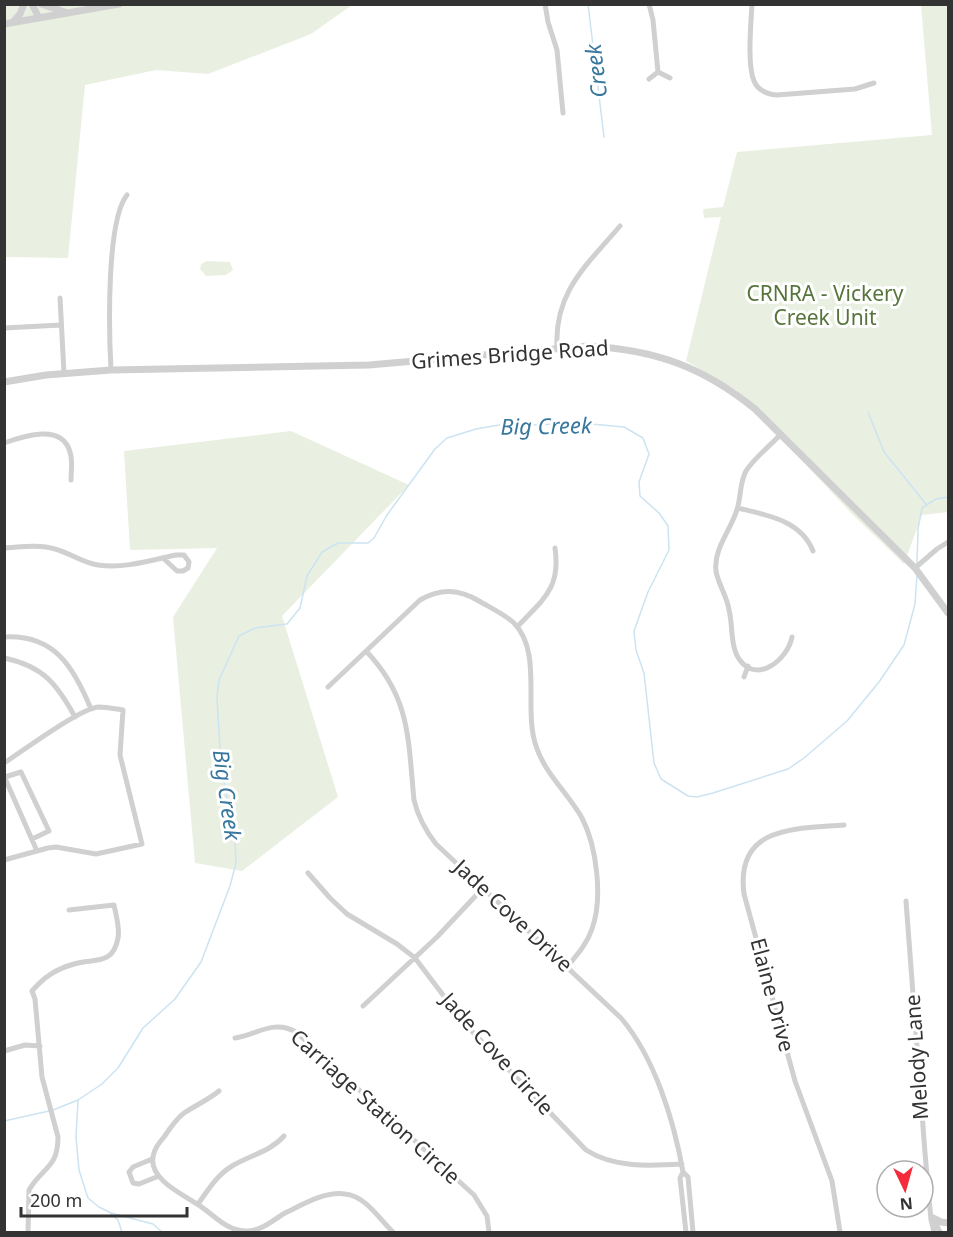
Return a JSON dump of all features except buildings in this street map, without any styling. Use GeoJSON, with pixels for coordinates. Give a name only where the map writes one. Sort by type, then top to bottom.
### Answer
{"type":"FeatureCollection","features":[{"type":"Feature","properties":{"kind":"street"},"geometry":{"type":"LineString","coordinates":[[8,23],[20,14],[24,4]]}},
{"type":"Feature","properties":{"kind":"street"},"geometry":{"type":"LineString","coordinates":[[32,4],[39,18]]}},
{"type":"Feature","properties":{"kind":"street"},"geometry":{"type":"LineString","coordinates":[[41,4],[70,13]]}},
{"type":"Feature","properties":{"kind":"street"},"geometry":{"type":"LineString","coordinates":[[8,23],[119,4]]}},
{"type":"Feature","properties":{"kind":"street"},"geometry":{"type":"LineString","coordinates":[[546,4],[548,22],[557,50],[563,113]]}},
{"type":"Feature","properties":{"kind":"street"},"geometry":{"type":"LineString","coordinates":[[649,4],[653,20],[658,72]]}},
{"type":"Feature","properties":{"kind":"street"},"geometry":{"type":"LineString","coordinates":[[752,4],[750,34],[752,72],[754,81],[760,89],[768,94],[777,95],[855,89],[874,83]]}},
{"type":"Feature","properties":{"kind":"street"},"geometry":{"type":"LineString","coordinates":[[658,72],[670,78]]}},
{"type":"Feature","properties":{"kind":"street"},"geometry":{"type":"LineString","coordinates":[[648,79],[658,72]]}},
{"type":"Feature","properties":{"kind":"street"},"geometry":{"type":"LineString","coordinates":[[111,370],[109,325],[112,263],[118,210],[127,195]]}},
{"type":"Feature","properties":{"kind":"street"},"geometry":{"type":"LineString","coordinates":[[557,348],[557,321],[566,294],[620,226]]}},
{"type":"Feature","properties":{"kind":"street"},"geometry":{"type":"LineString","coordinates":[[60,298],[64,373]]}},
{"type":"Feature","properties":{"kind":"street"},"geometry":{"type":"LineString","coordinates":[[4,328],[61,325]]}},
{"type":"Feature","properties":{"kind":"street","name":"Grimes Bridge Road"},"geometry":{"type":"LineString","coordinates":[[4,382],[64,373],[111,370],[369,365],[589,346],[648,353],[680,363],[707,375],[732,390],[755,409],[901,553],[932,588],[948,613]]}},
{"type":"Feature","properties":{"kind":"street"},"geometry":{"type":"LineString","coordinates":[[4,443],[30,435],[46,434],[59,437],[70,451],[71,480]]}},
{"type":"Feature","properties":{"kind":"street"},"geometry":{"type":"LineString","coordinates":[[781,434],[746,472],[741,484],[738,508],[718,552],[716,569],[729,609],[735,651],[740,660],[748,666],[762,669],[775,665],[788,648],[792,637]]}},
{"type":"Feature","properties":{"kind":"street"},"geometry":{"type":"LineString","coordinates":[[738,508],[788,524],[806,538],[813,551]]}},
{"type":"Feature","properties":{"kind":"street"},"geometry":{"type":"LineString","coordinates":[[915,568],[948,542]]}},
{"type":"Feature","properties":{"kind":"street"},"geometry":{"type":"LineString","coordinates":[[4,548],[39,546],[54,548],[90,563],[106,566],[184,555],[189,562],[188,568],[183,572],[177,571],[163,558]]}},
{"type":"Feature","properties":{"kind":"street"},"geometry":{"type":"LineString","coordinates":[[517,627],[553,585],[558,565],[555,548]]}},
{"type":"Feature","properties":{"kind":"street"},"geometry":{"type":"LineString","coordinates":[[328,687],[420,600],[430,594],[455,591],[469,595],[505,616],[517,627],[525,640],[529,655],[530,716],[535,745],[548,771],[582,819],[594,855],[598,898],[596,919],[586,943],[567,967]]}},
{"type":"Feature","properties":{"kind":"street"},"geometry":{"type":"LineString","coordinates":[[4,637],[36,642],[57,653],[74,672],[91,709]]}},
{"type":"Feature","properties":{"kind":"street","name":"Jade Cove Drive"},"geometry":{"type":"LineString","coordinates":[[366,651],[389,677],[402,706],[414,800],[422,824],[436,844],[621,1018],[642,1045],[661,1092],[683,1172],[688,1177],[689,1225],[693,1233]]}},
{"type":"Feature","properties":{"kind":"street"},"geometry":{"type":"LineString","coordinates":[[4,658],[27,665],[50,678],[75,717]]}},
{"type":"Feature","properties":{"kind":"street"},"geometry":{"type":"LineString","coordinates":[[744,677],[748,666]]}},
{"type":"Feature","properties":{"kind":"street"},"geometry":{"type":"LineString","coordinates":[[4,763],[91,709],[98,707],[123,710],[120,755],[142,844],[96,854],[56,848],[4,860]]}},
{"type":"Feature","properties":{"kind":"street"},"geometry":{"type":"LineString","coordinates":[[32,838],[49,831],[21,772],[5,776],[37,851]]}},
{"type":"Feature","properties":{"kind":"street","name":"Elaine Drive"},"geometry":{"type":"LineString","coordinates":[[840,1233],[832,1181],[795,1081],[742,882],[749,856],[758,844],[770,835],[787,830],[844,825]]}},
{"type":"Feature","properties":{"kind":"street","name":"Jade Cove Circle"},"geometry":{"type":"LineString","coordinates":[[308,873],[347,914],[397,944],[415,958],[465,1024],[586,1150],[603,1159],[629,1164],[651,1166],[682,1164]]}},
{"type":"Feature","properties":{"kind":"street"},"geometry":{"type":"LineString","coordinates":[[363,1006],[415,958],[483,888]]}},
{"type":"Feature","properties":{"kind":"street","name":"Melody Lane"},"geometry":{"type":"LineString","coordinates":[[906,901],[927,1159]]}},
{"type":"Feature","properties":{"kind":"street"},"geometry":{"type":"LineString","coordinates":[[28,1233],[27,1194],[31,1186],[51,1166],[58,1147],[55,1125],[42,1077],[35,999],[32,991],[47,975],[76,963],[102,960],[109,956],[116,947],[119,935],[114,905],[69,910]]}},
{"type":"Feature","properties":{"kind":"street","name":"Carriage Station Circle"},"geometry":{"type":"LineString","coordinates":[[235,1038],[274,1026],[296,1032],[474,1195],[484,1209],[489,1233]]}},
{"type":"Feature","properties":{"kind":"street"},"geometry":{"type":"LineString","coordinates":[[4,1051],[25,1045],[40,1046]]}},
{"type":"Feature","properties":{"kind":"street"},"geometry":{"type":"LineString","coordinates":[[219,1091],[178,1118],[157,1146],[152,1159],[159,1176],[181,1195],[198,1204],[230,1228],[259,1231],[284,1214],[337,1193],[361,1199],[393,1233]]}},
{"type":"Feature","properties":{"kind":"street"},"geometry":{"type":"LineString","coordinates":[[198,1204],[225,1171],[238,1162],[275,1145],[284,1136]]}},
{"type":"Feature","properties":{"kind":"street"},"geometry":{"type":"LineString","coordinates":[[152,1159],[133,1167],[129,1172],[130,1177],[133,1183],[139,1184],[159,1176]]}},
{"type":"Feature","properties":{"kind":"street","name":"Melody Lane"},"geometry":{"type":"LineString","coordinates":[[934,1219],[940,1233]]}},
{"type":"Feature","properties":{"kind":"street","name":"Jade Cove Drive"},"geometry":{"type":"LineString","coordinates":[[686,1233],[689,1225]]}},
{"type":"Feature","properties":{"kind":"green space"},"geometry":{"type":"Polygon","coordinates":[[[5,5],[352,5],[311,34],[208,74],[156,70],[85,85],[68,258],[5,257],[5,5]]]}},
{"type":"Feature","properties":{"kind":"green space","name":"CRNRA - Vickery Creek Unit"},"geometry":{"type":"Polygon","coordinates":[[[921,5],[948,5],[948,512],[922,515],[904,564],[852,514],[736,390],[686,361],[721,217],[704,218],[703,209],[723,207],[737,152],[932,135],[921,5]]]}},
{"type":"Feature","properties":{"kind":"green space"},"geometry":{"type":"Polygon","coordinates":[[[207,261],[230,262],[233,270],[226,275],[206,276],[200,269],[201,264],[207,261]]]}},
{"type":"Feature","properties":{"kind":"green space"},"geometry":{"type":"Polygon","coordinates":[[[291,431],[409,485],[282,616],[338,797],[242,871],[195,863],[173,617],[217,548],[130,550],[124,451],[291,431]]]}},
{"type":"Feature","properties":{"kind":"waterway","name":"Creek"},"geometry":{"type":"LineString","coordinates":[[588,4],[604,137]]}},
{"type":"Feature","properties":{"kind":"waterway"},"geometry":{"type":"LineString","coordinates":[[868,412],[884,452],[926,504]]}},
{"type":"Feature","properties":{"kind":"waterway","name":"Big Creek"},"geometry":{"type":"LineString","coordinates":[[53,1110],[78,1100],[102,1084],[118,1068],[143,1028],[175,999],[201,962],[230,886],[236,863],[235,840],[221,767],[217,697],[219,680],[239,636],[255,628],[287,624],[300,608],[307,576],[322,552],[338,543],[368,543],[374,538],[387,515],[435,449],[447,438],[476,429],[505,424],[580,423],[624,427],[643,438],[649,454],[639,482],[640,496],[659,513],[668,526],[669,550],[648,592],[634,631],[636,650],[644,673],[654,763],[661,779],[688,796],[697,797],[713,793],[788,769],[847,721],[879,682],[904,645],[915,604],[917,575]]}},
{"type":"Feature","properties":{"kind":"waterway","name":"Big Creek"},"geometry":{"type":"LineString","coordinates":[[917,564],[918,529],[922,508],[936,499],[948,497]]}},
{"type":"Feature","properties":{"kind":"waterway"},"geometry":{"type":"LineString","coordinates":[[78,1101],[76,1137],[79,1170],[88,1198],[111,1213],[153,1224],[162,1232]]}},
{"type":"Feature","properties":{"kind":"waterway","name":"Big Creek"},"geometry":{"type":"LineString","coordinates":[[4,1121],[49,1111]]}},
{"type":"Feature","properties":{"kind":"waterway"},"geometry":{"type":"LineString","coordinates":[[111,1214],[118,1220],[122,1232]]}}]}
